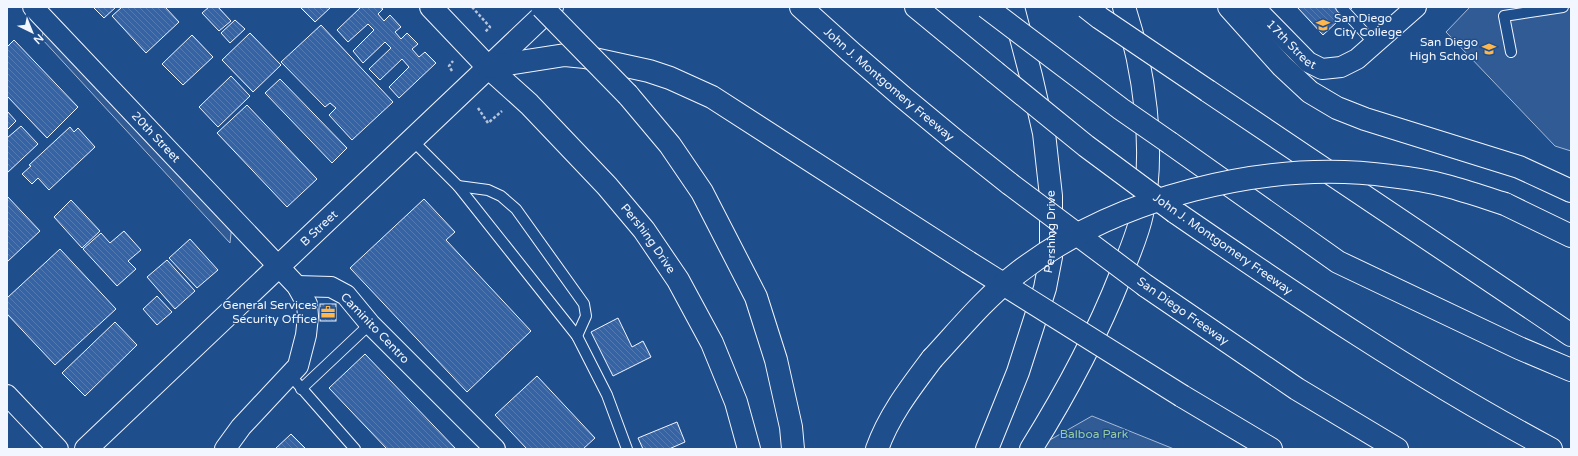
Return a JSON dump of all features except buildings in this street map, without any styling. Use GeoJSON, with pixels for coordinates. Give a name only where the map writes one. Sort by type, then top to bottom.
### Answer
{"type":"FeatureCollection","features":[{"type":"Feature","properties":{"kind":"main road","name":"Pershing Drive"},"geometry":{"type":"LineString","coordinates":[[431,7],[488,67],[529,104],[607,186],[644,230],[678,280],[712,343],[736,402],[749,449]]}},
{"type":"Feature","properties":{"kind":"main road"},"geometry":{"type":"LineString","coordinates":[[542,7],[628,95],[670,145],[702,192],[756,297],[776,360],[791,427],[793,449]]}},
{"type":"Feature","properties":{"kind":"main road","name":"B Street"},"geometry":{"type":"LineString","coordinates":[[86,449],[552,7]]}},
{"type":"Feature","properties":{"kind":"main road","name":"John J. Montgomery Freeway"},"geometry":{"type":"LineString","coordinates":[[801,7],[901,95],[978,159]]}},
{"type":"Feature","properties":{"kind":"main road","name":"John J. Montgomery Freeway"},"geometry":{"type":"LineString","coordinates":[[916,7],[1086,146],[1175,212],[1319,310],[1424,376],[1551,449]]}},
{"type":"Feature","properties":{"kind":"main road"},"geometry":{"type":"LineString","coordinates":[[986,7],[1121,109],[1338,262],[1519,348],[1571,370]]}},
{"type":"Feature","properties":{"kind":"main road","name":"Pershing Drive"},"geometry":{"type":"LineString","coordinates":[[987,449],[1018,372],[1045,288],[1051,257],[1051,196],[1044,133],[1013,7]]}},
{"type":"Feature","properties":{"kind":"main road"},"geometry":{"type":"LineString","coordinates":[[1086,7],[1100,18],[1571,335]]}},
{"type":"Feature","properties":{"kind":"main road"},"geometry":{"type":"LineString","coordinates":[[1031,449],[1058,406],[1106,312],[1134,242],[1142,214],[1148,173],[1148,138],[1139,62],[1124,7]]}},
{"type":"Feature","properties":{"kind":"main road"},"geometry":{"type":"LineString","coordinates":[[1229,7],[1282,66],[1310,92],[1337,108],[1365,119],[1519,167],[1571,191]]}},
{"type":"Feature","properties":{"kind":"main road"},"geometry":{"type":"LineString","coordinates":[[488,67],[565,55],[585,57],[649,71],[670,78],[712,97],[968,262],[1182,396],[1271,449]]}},
{"type":"Feature","properties":{"kind":"main road","name":"San Diego Freeway"},"geometry":{"type":"LineString","coordinates":[[978,159],[1146,286],[1297,389],[1397,449]]}},
{"type":"Feature","properties":{"kind":"main road"},"geometry":{"type":"LineString","coordinates":[[877,449],[883,431],[906,394],[932,358],[976,311],[1015,275],[1057,246],[1120,213],[1185,191],[1238,180],[1293,173],[1350,173],[1390,176],[1446,186],[1505,204],[1571,236]]}},
{"type":"Feature","properties":{"kind":"street","name":"20th Street"},"geometry":{"type":"LineString","coordinates":[[33,7],[297,286]]}},
{"type":"Feature","properties":{"kind":"street","name":"17th Street"},"geometry":{"type":"LineString","coordinates":[[1254,7],[1308,62],[1322,68],[1341,67],[1357,59],[1416,7]]}},
{"type":"Feature","properties":{"kind":"street","name":"Caminito Centro"},"geometry":{"type":"LineString","coordinates":[[297,286],[331,287],[346,295],[370,324],[495,449]]}},
{"type":"Feature","properties":{"kind":"street"},"geometry":{"type":"LineString","coordinates":[[225,449],[241,427],[296,382],[298,366],[306,335],[308,316],[307,304],[297,286]]}},
{"type":"Feature","properties":{"kind":"street"},"geometry":{"type":"LineString","coordinates":[[7,395],[58,449]]}},
{"type":"Feature","properties":{"kind":"lane"},"geometry":{"type":"LineString","coordinates":[[1341,7],[1374,43]]}},
{"type":"Feature","properties":{"kind":"lane"},"geometry":{"type":"LineString","coordinates":[[1512,52],[1504,16],[1563,7]]}},
{"type":"Feature","properties":{"kind":"lane"},"geometry":{"type":"LineString","coordinates":[[412,140],[458,186],[577,336],[607,395],[627,449]]}},
{"type":"Feature","properties":{"kind":"lane"},"geometry":{"type":"LineString","coordinates":[[458,186],[488,190],[501,196],[516,209],[584,304],[586,316],[577,336]]}},
{"type":"Feature","properties":{"kind":"lane"},"geometry":{"type":"LineString","coordinates":[[355,449],[296,382],[370,324]]}},
{"type":"Feature","properties":{"kind":"path"},"geometry":{"type":"LineString","coordinates":[[472,7],[490,27]]}},
{"type":"Feature","properties":{"kind":"path"},"geometry":{"type":"LineString","coordinates":[[488,123],[503,110]]}},
{"type":"Feature","properties":{"kind":"shaded area"},"geometry":{"type":"Polygon","coordinates":[[[1470,7],[1571,7],[1571,151],[1555,146],[1446,32],[1470,7]]]}},
{"type":"Feature","properties":{"kind":"shaded area"},"geometry":{"type":"Polygon","coordinates":[[[44,25],[232,224],[230,243],[42,39],[44,25]]]}},
{"type":"Feature","properties":{"kind":"shaded area","name":"Balboa Park"},"geometry":{"type":"Polygon","coordinates":[[[1092,416],[1174,449],[1034,449],[1092,416]]]}},
{"type":"Feature","properties":{"kind":"place","name":"San Diego City College"},"geometry":{"type":"Point","coordinates":[1323,25]}},
{"type":"Feature","properties":{"kind":"place","name":"San Diego High School"},"geometry":{"type":"Point","coordinates":[1489,49]}},
{"type":"Feature","properties":{"kind":"place","name":"General Services Security Office"},"geometry":{"type":"Point","coordinates":[328,312]}}]}
